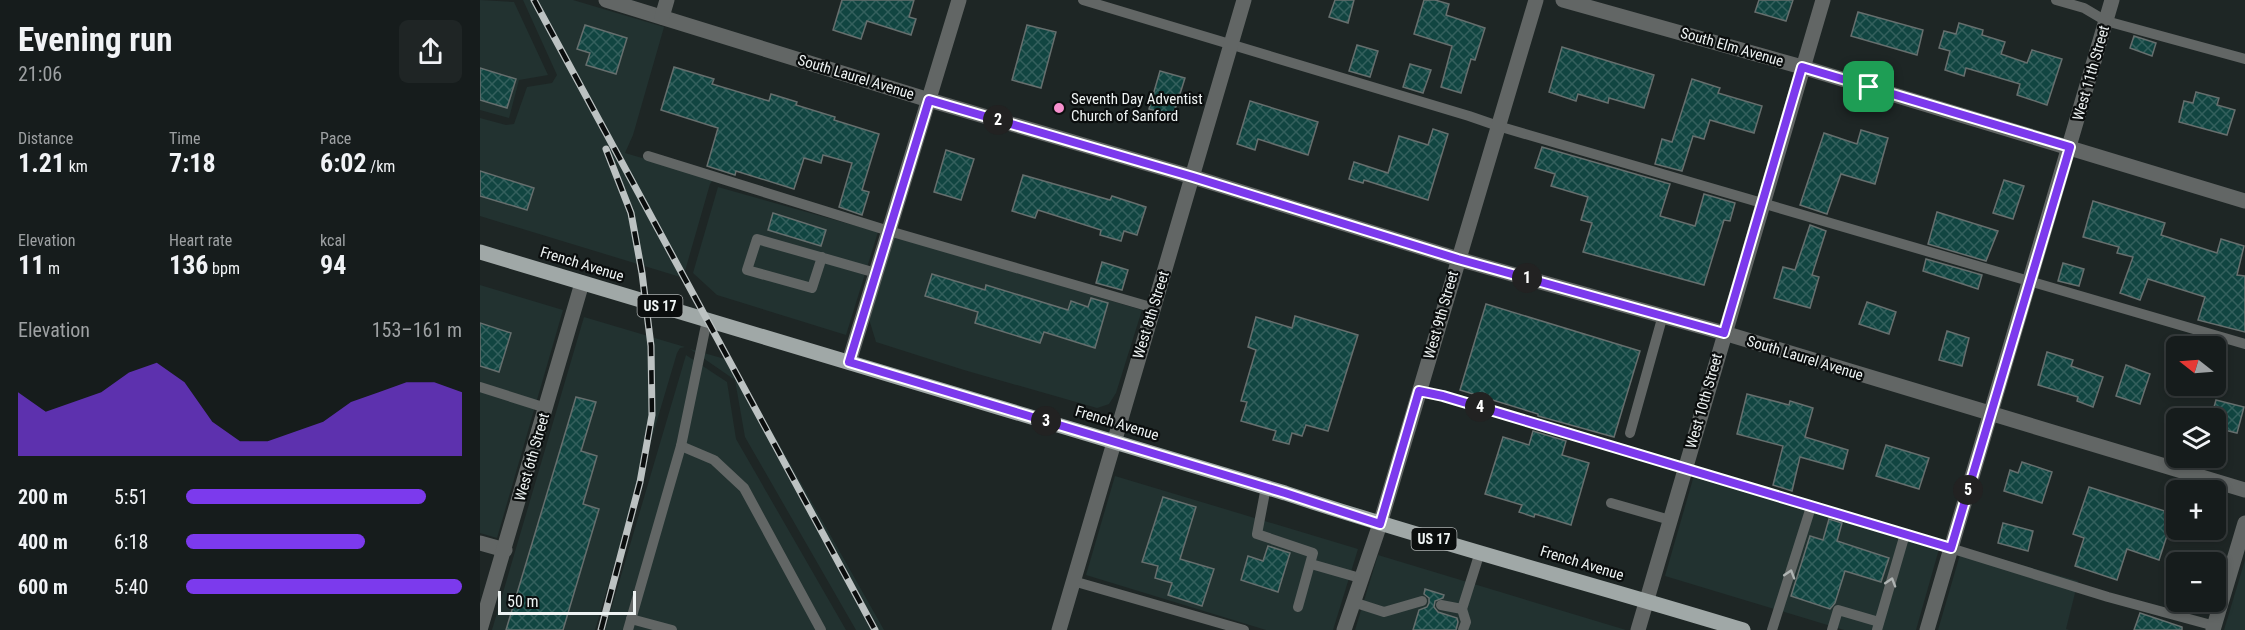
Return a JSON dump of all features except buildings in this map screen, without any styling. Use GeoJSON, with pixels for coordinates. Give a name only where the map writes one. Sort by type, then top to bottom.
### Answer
{"type":"FeatureCollection","features":[{"type":"Feature","properties":{"kind":"main road","name":"French Avenue"},"geometry":{"type":"LineString","coordinates":[[480,252],[1114,441],[1380,524],[1743,630]]}},
{"type":"Feature","properties":{"kind":"street","name":"South Laurel Avenue"},"geometry":{"type":"LineString","coordinates":[[606,0],[1458,259],[1663,315],[2245,490]]}},
{"type":"Feature","properties":{"kind":"street"},"geometry":{"type":"LineString","coordinates":[[662,16],[667,0]]}},
{"type":"Feature","properties":{"kind":"street"},"geometry":{"type":"LineString","coordinates":[[849,362],[959,0]]}},
{"type":"Feature","properties":{"kind":"street","name":"West 8th Street"},"geometry":{"type":"LineString","coordinates":[[1059,630],[1244,0]]}},
{"type":"Feature","properties":{"kind":"street","name":"West 9th Street"},"geometry":{"type":"LineString","coordinates":[[1344,630],[1380,524],[1536,0]]}},
{"type":"Feature","properties":{"kind":"street","name":"South Elm Avenue"},"geometry":{"type":"LineString","coordinates":[[1563,0],[1802,67],[2245,201]]}},
{"type":"Feature","properties":{"kind":"street","name":"West 10th Street"},"geometry":{"type":"LineString","coordinates":[[1638,630],[1823,0]]}},
{"type":"Feature","properties":{"kind":"street","name":"West 11th Street"},"geometry":{"type":"LineString","coordinates":[[1927,630],[2112,0]]}},
{"type":"Feature","properties":{"kind":"street","name":"West 6th Street"},"geometry":{"type":"LineString","coordinates":[[480,630],[582,283]]}},
{"type":"Feature","properties":{"kind":"street"},"geometry":{"type":"LineString","coordinates":[[2214,628],[2245,523]]}},
{"type":"Feature","properties":{"kind":"street"},"geometry":{"type":"LineString","coordinates":[[480,543],[505,550]]}},
{"type":"Feature","properties":{"kind":"lane"},"geometry":{"type":"LineString","coordinates":[[1083,0],[1498,126],[2245,344]]}},
{"type":"Feature","properties":{"kind":"lane"},"geometry":{"type":"LineString","coordinates":[[2056,0],[2084,8],[2106,21],[2245,59]]}},
{"type":"Feature","properties":{"kind":"lane"},"geometry":{"type":"LineString","coordinates":[[648,156],[889,231],[1154,308]]}},
{"type":"Feature","properties":{"kind":"lane"},"geometry":{"type":"LineString","coordinates":[[822,257],[812,288],[747,270],[758,239],[822,257],[876,273]]}},
{"type":"Feature","properties":{"kind":"lane"},"geometry":{"type":"LineString","coordinates":[[1630,433],[1663,315]]}},
{"type":"Feature","properties":{"kind":"lane"},"geometry":{"type":"LineString","coordinates":[[628,630],[681,446],[707,320]]}},
{"type":"Feature","properties":{"kind":"lane"},"geometry":{"type":"LineString","coordinates":[[480,387],[546,408]]}},
{"type":"Feature","properties":{"kind":"lane"},"geometry":{"type":"LineString","coordinates":[[1419,391],[1443,396],[2214,628]]}},
{"type":"Feature","properties":{"kind":"lane"},"geometry":{"type":"LineString","coordinates":[[681,446],[714,460],[744,488],[820,630]]}},
{"type":"Feature","properties":{"kind":"lane"},"geometry":{"type":"LineString","coordinates":[[1266,487],[1257,534],[1313,553],[1298,607]]}},
{"type":"Feature","properties":{"kind":"lane"},"geometry":{"type":"LineString","coordinates":[[1611,503],[1670,520]]}},
{"type":"Feature","properties":{"kind":"lane"},"geometry":{"type":"LineString","coordinates":[[1772,630],[1811,507]]}},
{"type":"Feature","properties":{"kind":"lane"},"geometry":{"type":"LineString","coordinates":[[1832,630],[1838,610],[1878,626],[1905,534]]}},
{"type":"Feature","properties":{"kind":"lane"},"geometry":{"type":"LineString","coordinates":[[1463,630],[1466,622],[1462,609],[1480,552]]}},
{"type":"Feature","properties":{"kind":"lane"},"geometry":{"type":"LineString","coordinates":[[1311,564],[1360,578]]}},
{"type":"Feature","properties":{"kind":"lane"},"geometry":{"type":"LineString","coordinates":[[1073,581],[1244,630]]}},
{"type":"Feature","properties":{"kind":"lane"},"geometry":{"type":"LineString","coordinates":[[1353,602],[1384,612],[1422,601]]}},
{"type":"Feature","properties":{"kind":"lane"},"geometry":{"type":"LineString","coordinates":[[1441,605],[1462,609]]}},
{"type":"Feature","properties":{"kind":"lane"},"geometry":{"type":"LineString","coordinates":[[631,619],[672,630]]}},
{"type":"Feature","properties":{"kind":"shaded area"},"geometry":{"type":"Polygon","coordinates":[[[480,0],[514,2],[548,75],[519,80],[509,118],[480,110],[480,0]]]}},
{"type":"Feature","properties":{"kind":"shaded area"},"geometry":{"type":"Polygon","coordinates":[[[523,0],[573,0],[664,27],[633,135],[625,153],[714,179],[710,184],[685,271],[687,279],[480,216],[480,118],[506,125],[514,124],[527,87],[552,83],[557,75],[523,0]]]}},
{"type":"Feature","properties":{"kind":"shaded area"},"geometry":{"type":"Polygon","coordinates":[[[718,187],[878,232],[846,335],[717,295],[693,273],[718,187]]]}},
{"type":"Feature","properties":{"kind":"shaded area"},"geometry":{"type":"Polygon","coordinates":[[[893,236],[1142,310],[1116,393],[1109,404],[1097,408],[876,342],[869,319],[893,236]]]}},
{"type":"Feature","properties":{"kind":"shaded area"},"geometry":{"type":"Polygon","coordinates":[[[480,285],[563,310],[497,538],[480,533],[480,285]]]}},
{"type":"Feature","properties":{"kind":"shaded area"},"geometry":{"type":"Polygon","coordinates":[[[584,317],[685,347],[680,348],[677,353],[595,630],[492,630],[584,317]]]}},
{"type":"Feature","properties":{"kind":"shaded area"},"geometry":{"type":"Polygon","coordinates":[[[690,349],[732,361],[884,630],[856,630],[745,437],[735,380],[690,349]]]}},
{"type":"Feature","properties":{"kind":"shaded area"},"geometry":{"type":"Polygon","coordinates":[[[686,355],[727,382],[736,439],[846,630],[605,630],[686,355]]]}},
{"type":"Feature","properties":{"kind":"shaded area"},"geometry":{"type":"Polygon","coordinates":[[[1695,472],[1941,542],[1916,630],[1844,630],[1665,576],[1695,472]]]}},
{"type":"Feature","properties":{"kind":"shaded area"},"geometry":{"type":"Polygon","coordinates":[[[1115,476],[1358,549],[1333,630],[1266,630],[1086,575],[1115,476]]]}},
{"type":"Feature","properties":{"kind":"shaded area"},"geometry":{"type":"Polygon","coordinates":[[[1962,548],[2078,581],[2066,629],[2069,630],[1938,630],[1962,548]]]}},
{"type":"Feature","properties":{"kind":"shaded area"},"geometry":{"type":"Polygon","coordinates":[[[1378,555],[1626,630],[1355,630],[1378,555]]]}},
{"type":"Feature","properties":{"kind":"shaded area"},"geometry":{"type":"Polygon","coordinates":[[[2245,560],[2245,630],[2224,630],[2245,560]]]}},
{"type":"Feature","properties":{"kind":"railway"},"geometry":{"type":"LineString","coordinates":[[534,0],[875,630]]}},
{"type":"Feature","properties":{"kind":"railway"},"geometry":{"type":"LineString","coordinates":[[601,630],[640,482],[652,415],[651,346],[642,273],[631,213],[606,149]]}},
{"type":"Feature","properties":{"kind":"place","name":"Seventh Day Adventist Church of Sanford"},"geometry":{"type":"Point","coordinates":[1059,108]}},
{"type":"Feature","properties":{"kind":"route"},"geometry":{"type":"LineString","coordinates":[[1802,67],[1869,87],[2070,147],[1951,548],[1443,396],[1419,391],[1380,524],[1285,493],[849,362],[929,100],[1193,177],[1458,259],[1724,333],[1802,67]]}}]}
